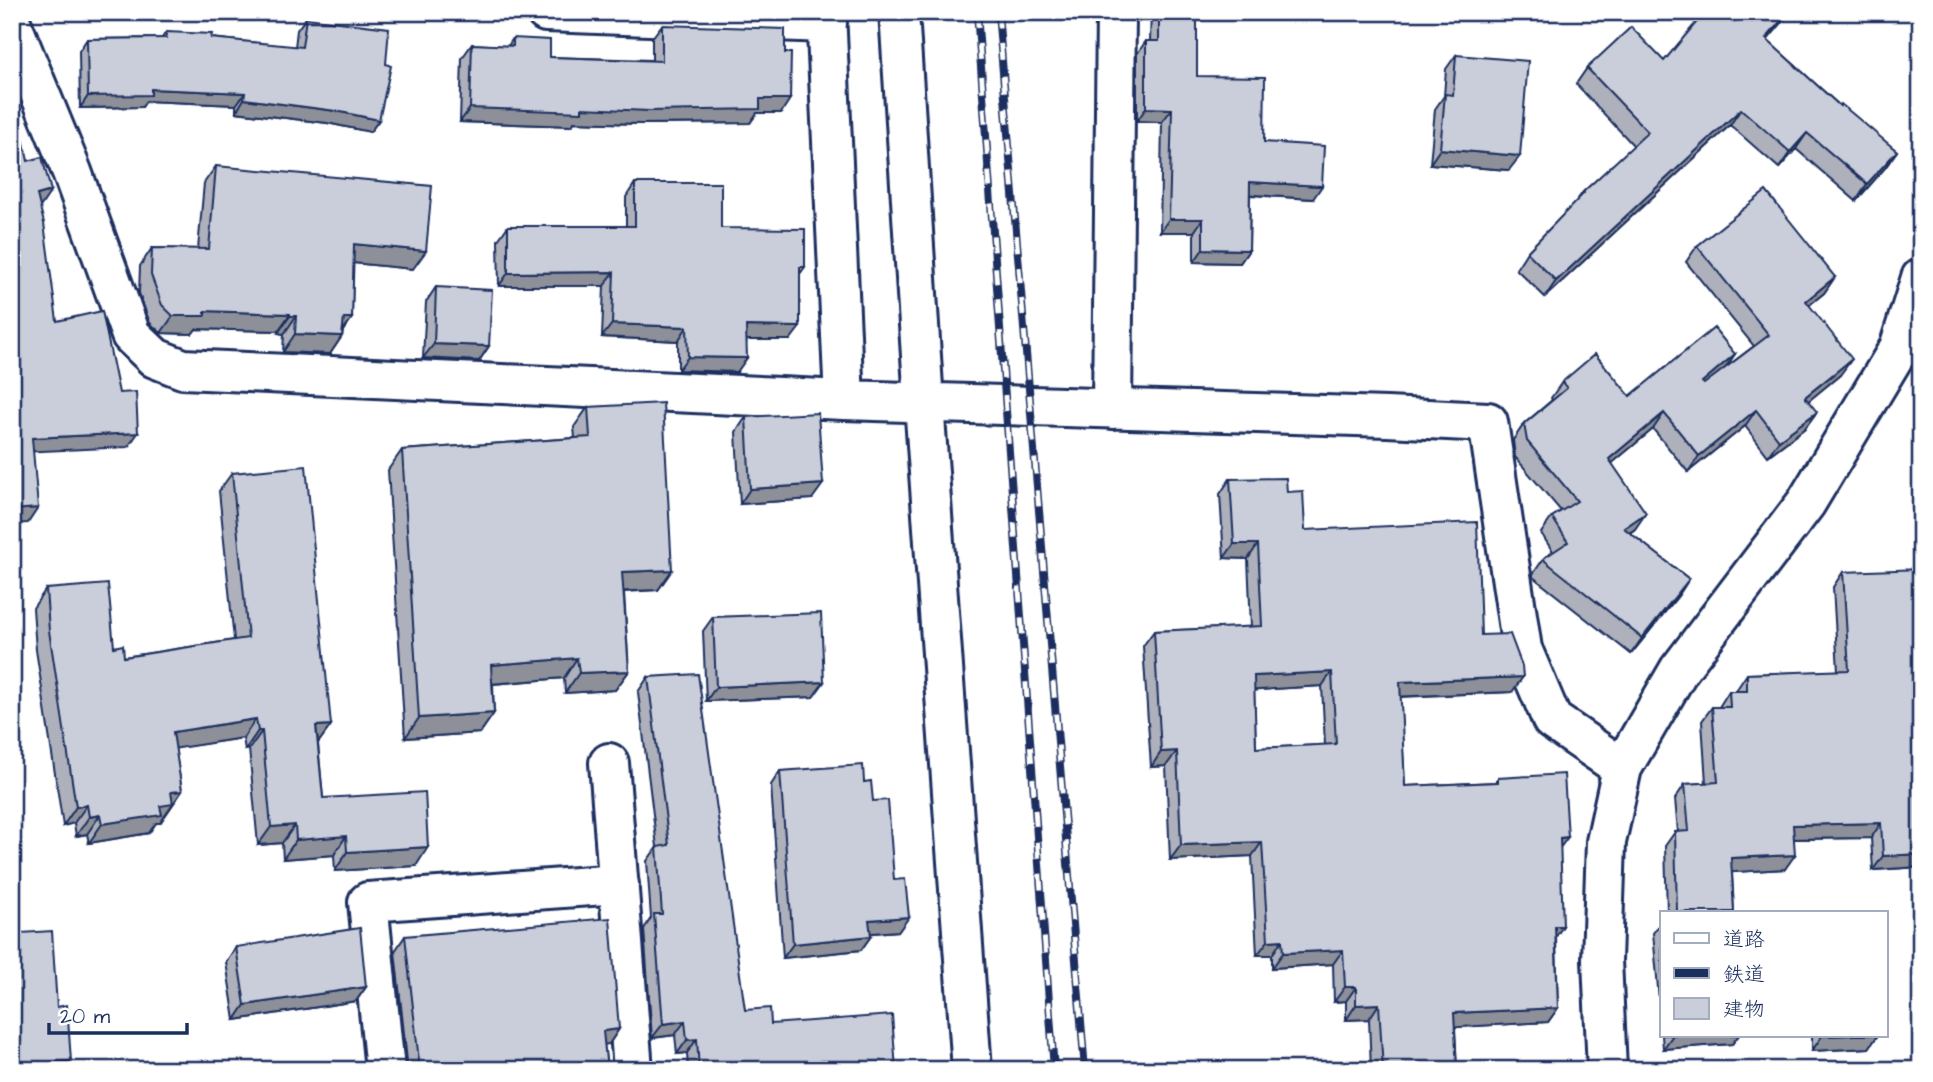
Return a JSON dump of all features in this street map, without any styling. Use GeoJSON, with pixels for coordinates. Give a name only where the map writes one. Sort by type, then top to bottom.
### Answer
{"type":"FeatureCollection","features":[{"type":"Feature","properties":{"kind":"street"},"geometry":{"type":"LineString","coordinates":[[546,12],[827,18],[844,400]]}},
{"type":"Feature","properties":{"kind":"street"},"geometry":{"type":"LineString","coordinates":[[899,12],[972,1070]]}},
{"type":"Feature","properties":{"kind":"street"},"geometry":{"type":"LineString","coordinates":[[1112,409],[1116,12]]}},
{"type":"Feature","properties":{"kind":"street"},"geometry":{"type":"LineString","coordinates":[[12,25],[72,172],[131,335],[155,358],[183,369],[844,400],[1488,422],[1522,649],[1552,720],[1622,768]]}},
{"type":"Feature","properties":{"kind":"street"},"geometry":{"type":"LineString","coordinates":[[1608,1070],[1602,960],[1606,842],[1622,768],[1679,670],[1806,503],[1899,348],[1921,278]]}},
{"type":"Feature","properties":{"kind":"street"},"geometry":{"type":"LineString","coordinates":[[610,763],[633,1070]]}},
{"type":"Feature","properties":{"kind":"street"},"geometry":{"type":"LineString","coordinates":[[385,1070],[368,902],[619,884]]}},
{"type":"Feature","properties":{"kind":"building"},"geometry":{"type":"Polygon","coordinates":[[[1159,12],[1197,12],[1197,76],[1265,77],[1264,142],[1324,146],[1322,186],[1250,182],[1249,250],[1203,249],[1203,219],[1169,219],[1172,109],[1146,108],[1146,41],[1159,41],[1159,12]]]}},
{"type":"Feature","properties":{"kind":"building"},"geometry":{"type":"Polygon","coordinates":[[[1705,12],[1788,12],[1766,39],[1840,106],[1841,104],[1897,151],[1867,184],[1807,133],[1790,152],[1741,109],[1556,281],[1527,252],[1583,192],[1648,132],[1587,68],[1631,27],[1664,61],[1705,12]]]}},
{"type":"Feature","properties":{"kind":"building"},"geometry":{"type":"Polygon","coordinates":[[[306,18],[389,28],[386,64],[391,66],[379,120],[336,111],[244,99],[245,93],[151,89],[151,95],[88,96],[87,39],[166,38],[166,32],[212,34],[211,38],[302,47],[306,18]]]}},
{"type":"Feature","properties":{"kind":"building"},"geometry":{"type":"Polygon","coordinates":[[[662,25],[785,29],[785,53],[791,53],[790,99],[760,99],[760,109],[649,111],[582,108],[582,112],[470,108],[472,44],[513,46],[513,38],[550,40],[550,57],[662,61],[662,25]]]}},
{"type":"Feature","properties":{"kind":"building"},"geometry":{"type":"Polygon","coordinates":[[[1456,55],[1528,61],[1520,156],[1440,149],[1445,94],[1453,95],[1456,55]]]}},
{"type":"Feature","properties":{"kind":"building"},"geometry":{"type":"Polygon","coordinates":[[[12,89],[28,161],[42,157],[51,191],[37,195],[44,223],[57,321],[102,311],[119,393],[136,392],[138,433],[32,438],[38,508],[12,510],[12,89]]]}},
{"type":"Feature","properties":{"kind":"building"},"geometry":{"type":"Polygon","coordinates":[[[216,166],[432,186],[426,251],[354,244],[352,318],[344,318],[342,336],[295,334],[296,316],[290,314],[205,311],[205,316],[173,316],[162,305],[151,275],[152,248],[209,249],[216,166]]]}},
{"type":"Feature","properties":{"kind":"building"},"geometry":{"type":"Polygon","coordinates":[[[635,183],[721,183],[721,228],[805,229],[805,267],[800,267],[800,327],[746,326],[747,358],[688,357],[687,327],[612,324],[614,272],[508,273],[508,226],[635,226],[635,183]]]}},
{"type":"Feature","properties":{"kind":"building"},"geometry":{"type":"Polygon","coordinates":[[[1766,191],[1835,277],[1806,301],[1852,359],[1805,397],[1817,412],[1779,440],[1756,410],[1699,456],[1664,413],[1609,459],[1646,513],[1624,528],[1689,579],[1642,638],[1545,561],[1544,558],[1568,542],[1552,517],[1577,501],[1527,441],[1524,424],[1567,388],[1562,382],[1595,354],[1630,396],[1714,328],[1735,354],[1702,382],[1704,384],[1769,335],[1697,246],[1766,191]]]}},
{"type":"Feature","properties":{"kind":"building"},"geometry":{"type":"Polygon","coordinates":[[[436,287],[492,290],[489,346],[434,344],[436,287]]]}},
{"type":"Feature","properties":{"kind":"building"},"geometry":{"type":"Polygon","coordinates":[[[663,403],[672,570],[622,572],[629,671],[579,673],[577,658],[491,665],[494,713],[419,718],[402,450],[590,437],[588,407],[663,403]]]}},
{"type":"Feature","properties":{"kind":"building"},"geometry":{"type":"Polygon","coordinates":[[[818,413],[823,484],[750,489],[746,417],[818,413]]]}},
{"type":"Feature","properties":{"kind":"building"},"geometry":{"type":"Polygon","coordinates":[[[306,466],[331,725],[316,726],[323,798],[425,792],[428,847],[347,852],[346,836],[296,840],[295,825],[271,827],[262,731],[258,731],[256,719],[173,732],[182,791],[171,792],[173,804],[160,806],[162,815],[102,824],[100,815],[89,817],[87,805],[76,807],[49,631],[46,589],[108,584],[114,647],[123,645],[124,657],[248,638],[232,473],[306,466]]]}},
{"type":"Feature","properties":{"kind":"building"},"geometry":{"type":"Polygon","coordinates":[[[1286,478],[1287,492],[1303,491],[1305,530],[1477,522],[1481,635],[1510,634],[1522,666],[1523,677],[1400,682],[1405,786],[1498,782],[1498,778],[1564,774],[1568,837],[1560,838],[1563,926],[1555,926],[1558,1008],[1454,1013],[1457,1070],[1383,1070],[1379,1004],[1356,1005],[1356,987],[1345,987],[1343,950],[1283,953],[1282,940],[1268,941],[1262,842],[1181,845],[1177,751],[1161,752],[1154,631],[1262,626],[1258,544],[1234,544],[1230,479],[1286,478]],[[1332,672],[1254,676],[1256,748],[1336,744],[1332,672]]]}},
{"type":"Feature","properties":{"kind":"building"},"geometry":{"type":"Polygon","coordinates":[[[1921,569],[1921,854],[1883,856],[1881,823],[1793,825],[1795,855],[1731,858],[1734,911],[1677,911],[1675,832],[1689,831],[1685,784],[1718,782],[1712,707],[1730,707],[1729,691],[1747,691],[1747,674],[1849,670],[1843,572],[1921,569]]]}},
{"type":"Feature","properties":{"kind":"building"},"geometry":{"type":"Polygon","coordinates":[[[821,613],[824,682],[716,687],[713,617],[821,613]]]}},
{"type":"Feature","properties":{"kind":"building"},"geometry":{"type":"Polygon","coordinates":[[[698,674],[745,1010],[770,1008],[771,1024],[892,1015],[896,1070],[699,1070],[697,1039],[687,1040],[685,1021],[663,1024],[654,914],[662,914],[657,847],[669,845],[648,677],[698,674]]]}},
{"type":"Feature","properties":{"kind":"building"},"geometry":{"type":"Polygon","coordinates":[[[863,765],[864,782],[871,781],[873,801],[888,800],[894,880],[905,879],[909,917],[869,920],[871,936],[793,944],[780,771],[863,765]]]}},
{"type":"Feature","properties":{"kind":"building"},"geometry":{"type":"Polygon","coordinates":[[[12,863],[21,933],[52,931],[57,1007],[67,1005],[71,1061],[57,1062],[58,1070],[12,1070],[12,863]]]}},
{"type":"Feature","properties":{"kind":"building"},"geometry":{"type":"Polygon","coordinates":[[[610,918],[619,1029],[603,1031],[607,1070],[420,1070],[405,936],[610,918]]]}},
{"type":"Feature","properties":{"kind":"building"},"geometry":{"type":"Polygon","coordinates":[[[360,928],[366,987],[245,1005],[236,947],[360,928]]]}},
{"type":"Feature","properties":{"kind":"railway"},"geometry":{"type":"LineString","coordinates":[[977,12],[1054,1070]]}},
{"type":"Feature","properties":{"kind":"railway"},"geometry":{"type":"LineString","coordinates":[[998,12],[1085,1070]]}}]}
